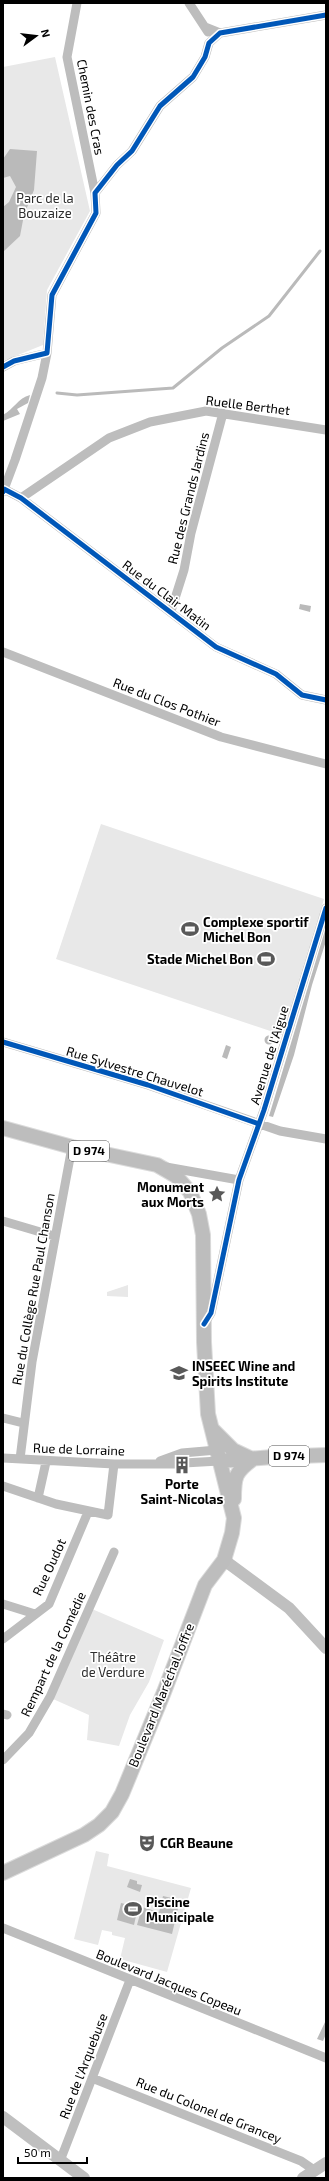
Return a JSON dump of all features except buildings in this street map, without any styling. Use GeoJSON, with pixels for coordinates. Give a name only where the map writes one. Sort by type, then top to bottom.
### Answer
{"type":"FeatureCollection","features":[{"type":"Feature","properties":{"kind":"main road","name":"D 974"},"geometry":{"type":"LineString","coordinates":[[3,1128],[72,1148],[157,1165],[176,1176],[185,1185],[195,1202],[202,1224],[207,1401],[210,1426],[218,1455],[253,1459],[326,1455]]}},
{"type":"Feature","properties":{"kind":"main road"},"geometry":{"type":"LineString","coordinates":[[210,1426],[233,1450],[253,1459]]}},
{"type":"Feature","properties":{"kind":"main road"},"geometry":{"type":"LineString","coordinates":[[218,1455],[233,1450]]}},
{"type":"Feature","properties":{"kind":"main road","name":"Boulevard Maréchal Joffre"},"geometry":{"type":"LineString","coordinates":[[3,1873],[84,1835],[99,1825],[112,1812],[122,1794],[162,1698],[205,1585],[224,1560],[232,1533],[234,1518],[218,1455]]}},
{"type":"Feature","properties":{"kind":"main road"},"geometry":{"type":"LineString","coordinates":[[234,1518],[234,1488],[236,1474],[239,1469],[253,1459]]}},
{"type":"Feature","properties":{"kind":"street","name":"Chemin des Cras"},"geometry":{"type":"LineString","coordinates":[[4,490],[37,393],[47,353],[52,295],[96,213],[95,193],[67,57],[77,3]]}},
{"type":"Feature","properties":{"kind":"street"},"geometry":{"type":"LineString","coordinates":[[95,193],[117,165],[132,151],[160,106],[194,78],[205,57],[209,43],[209,36],[206,27],[189,3]]}},
{"type":"Feature","properties":{"kind":"street"},"geometry":{"type":"LineString","coordinates":[[206,27],[220,32],[326,15]]}},
{"type":"Feature","properties":{"kind":"street"},"geometry":{"type":"LineString","coordinates":[[209,43],[220,32]]}},
{"type":"Feature","properties":{"kind":"street"},"geometry":{"type":"LineString","coordinates":[[3,367],[14,362],[47,353]]}},
{"type":"Feature","properties":{"kind":"street","name":"Ruelle Berthet"},"geometry":{"type":"LineString","coordinates":[[21,498],[94,447],[124,431],[164,418],[206,411],[326,430]]}},
{"type":"Feature","properties":{"kind":"street","name":"Rue des Grands Jardins"},"geometry":{"type":"LineString","coordinates":[[171,611],[184,570],[191,533],[223,413]]}},
{"type":"Feature","properties":{"kind":"street","name":"Rue du Clair Matin"},"geometry":{"type":"LineString","coordinates":[[4,490],[21,498],[225,652],[276,674],[292,689],[302,695],[326,700]]}},
{"type":"Feature","properties":{"kind":"street","name":"Rue du Clos Pothier"},"geometry":{"type":"LineString","coordinates":[[3,652],[221,737],[326,764]]}},
{"type":"Feature","properties":{"kind":"street","name":"Avenue de l'Aigue"},"geometry":{"type":"LineString","coordinates":[[204,1324],[211,1313],[239,1180],[260,1124],[326,908]]}},
{"type":"Feature","properties":{"kind":"street","name":"Rue Sylvestre Chauvelot"},"geometry":{"type":"LineString","coordinates":[[3,1042],[148,1085],[280,1131],[326,1139]]}},
{"type":"Feature","properties":{"kind":"street","name":"Rue du Collège Rue Paul Chanson"},"geometry":{"type":"LineString","coordinates":[[20,1459],[23,1422],[54,1236],[72,1148]]}},
{"type":"Feature","properties":{"kind":"street"},"geometry":{"type":"LineString","coordinates":[[157,1165],[239,1180]]}},
{"type":"Feature","properties":{"kind":"street"},"geometry":{"type":"LineString","coordinates":[[185,1185],[196,1172]]}},
{"type":"Feature","properties":{"kind":"street"},"geometry":{"type":"LineString","coordinates":[[3,1221],[54,1236]]}},
{"type":"Feature","properties":{"kind":"street"},"geometry":{"type":"LineString","coordinates":[[3,1418],[23,1422]]}},
{"type":"Feature","properties":{"kind":"street","name":"Rue de Lorraine"},"geometry":{"type":"LineString","coordinates":[[154,1464],[182,1453],[218,1455]]}},
{"type":"Feature","properties":{"kind":"street","name":"Rue de Lorraine"},"geometry":{"type":"LineString","coordinates":[[3,1458],[46,1462],[182,1464],[218,1455]]}},
{"type":"Feature","properties":{"kind":"street"},"geometry":{"type":"LineString","coordinates":[[38,1498],[46,1462]]}},
{"type":"Feature","properties":{"kind":"street"},"geometry":{"type":"LineString","coordinates":[[3,1486],[38,1498],[88,1512],[108,1515],[114,1464]]}},
{"type":"Feature","properties":{"kind":"street","name":"Rue Oudot"},"geometry":{"type":"LineString","coordinates":[[3,1639],[49,1604],[88,1512]]}},
{"type":"Feature","properties":{"kind":"street","name":"Rempart de la Comédie"},"geometry":{"type":"LineString","coordinates":[[3,1760],[29,1733],[50,1697],[114,1552]]}},
{"type":"Feature","properties":{"kind":"street"},"geometry":{"type":"LineString","coordinates":[[224,1560],[289,1608],[326,1648]]}},
{"type":"Feature","properties":{"kind":"street"},"geometry":{"type":"LineString","coordinates":[[3,1604],[35,1614]]}},
{"type":"Feature","properties":{"kind":"street","name":"Boulevard Jacques Copeau"},"geometry":{"type":"LineString","coordinates":[[3,1928],[326,2058]]}},
{"type":"Feature","properties":{"kind":"street","name":"Rue de l'Arquebuse"},"geometry":{"type":"LineString","coordinates":[[60,2161],[130,1980]]}},
{"type":"Feature","properties":{"kind":"street","name":"Rue du Colonel de Grancey"},"geometry":{"type":"LineString","coordinates":[[92,2078],[301,2161],[314,2170]]}},
{"type":"Feature","properties":{"kind":"street"},"geometry":{"type":"LineString","coordinates":[[3,2117],[84,2178]]}},
{"type":"Feature","properties":{"kind":"street"},"geometry":{"type":"LineString","coordinates":[[303,2178],[326,2163]]}},
{"type":"Feature","properties":{"kind":"green space","name":"Parc de la Bouzaize"},"geometry":{"type":"Polygon","coordinates":[[[55,57],[90,211],[47,290],[43,345],[3,361],[3,67],[55,57]]]}},
{"type":"Feature","properties":{"kind":"green space","name":"Complexe sportif Michel Bon"},"geometry":{"type":"Polygon","coordinates":[[[101,824],[324,899],[282,1035],[56,959],[101,824]]]}},
{"type":"Feature","properties":{"kind":"green space"},"geometry":{"type":"Polygon","coordinates":[[[128,1285],[128,1297],[107,1296],[107,1292],[128,1285]]]}},
{"type":"Feature","properties":{"kind":"green space","name":"Théâtre de Verdure"},"geometry":{"type":"Polygon","coordinates":[[[92,1609],[164,1640],[149,1682],[130,1715],[119,1746],[87,1740],[89,1715],[53,1699],[92,1609]]]}},
{"type":"Feature","properties":{"kind":"green space","name":"Piscine Municipale"},"geometry":{"type":"Polygon","coordinates":[[[96,1851],[109,1854],[107,1866],[191,1888],[167,1972],[120,1959],[125,1938],[112,1935],[112,1932],[102,1930],[98,1945],[74,1939],[96,1851]]]}},
{"type":"Feature","properties":{"kind":"shaded area"},"geometry":{"type":"Polygon","coordinates":[[[10,149],[37,151],[34,190],[24,215],[20,236],[3,252],[3,207],[9,202],[16,187],[10,176],[3,178],[3,159],[10,149]]]}},
{"type":"Feature","properties":{"kind":"shaded area"},"geometry":{"type":"Polygon","coordinates":[[[30,395],[28,403],[17,409],[20,414],[3,421],[3,415],[19,401],[30,395]]]}},
{"type":"Feature","properties":{"kind":"shaded area"},"geometry":{"type":"Polygon","coordinates":[[[300,604],[311,606],[310,612],[299,609],[300,604]]]}},
{"type":"Feature","properties":{"kind":"shaded area"},"geometry":{"type":"Polygon","coordinates":[[[326,927],[326,941],[312,985],[294,1055],[273,1117],[269,1116],[326,927]]]}},
{"type":"Feature","properties":{"kind":"shaded area"},"geometry":{"type":"Polygon","coordinates":[[[269,1035],[274,1040],[269,1045],[264,1040],[269,1035]]]}},
{"type":"Feature","properties":{"kind":"shaded area"},"geometry":{"type":"Polygon","coordinates":[[[226,1045],[231,1047],[227,1059],[222,1057],[226,1045]]]}},
{"type":"Feature","properties":{"kind":"shaded area"},"geometry":{"type":"Polygon","coordinates":[[[130,1879],[137,1881],[137,1884],[142,1885],[140,1892],[127,1887],[130,1879]]]}},
{"type":"Feature","properties":{"kind":"shaded area"},"geometry":{"type":"Polygon","coordinates":[[[163,1896],[180,1900],[172,1934],[137,1925],[142,1907],[159,1912],[163,1896]]]}},
{"type":"Feature","properties":{"kind":"shaded area"},"geometry":{"type":"Polygon","coordinates":[[[121,1903],[138,1907],[134,1925],[117,1920],[121,1903]]]}},
{"type":"Feature","properties":{"kind":"shaded area"},"geometry":{"type":"Polygon","coordinates":[[[326,2020],[326,2034],[323,2041],[317,2039],[326,2020]]]}},
{"type":"Feature","properties":{"kind":"waterway"},"geometry":{"type":"LineString","coordinates":[[57,393],[77,395],[173,388],[222,348],[269,316],[320,251]]}},
{"type":"Feature","properties":{"kind":"cycle path"},"geometry":{"type":"LineString","coordinates":[[3,367],[14,361],[47,353],[52,295],[96,213],[95,193],[117,165],[132,151],[160,106],[193,77],[205,57],[209,43],[220,33],[326,15]]}},
{"type":"Feature","properties":{"kind":"cycle path"},"geometry":{"type":"LineString","coordinates":[[3,492],[4,489],[21,498],[216,647],[276,674],[302,695],[326,700]]}},
{"type":"Feature","properties":{"kind":"cycle path"},"geometry":{"type":"LineString","coordinates":[[204,1324],[211,1313],[239,1180],[264,1110],[326,908]]}},
{"type":"Feature","properties":{"kind":"cycle path"},"geometry":{"type":"LineString","coordinates":[[3,1042],[148,1085],[259,1124]]}},
{"type":"Feature","properties":{"kind":"place","name":"Complexe sportif Michel Bon"},"geometry":{"type":"Point","coordinates":[190,929]}},
{"type":"Feature","properties":{"kind":"place","name":"Stade Michel Bon"},"geometry":{"type":"Point","coordinates":[266,959]}},
{"type":"Feature","properties":{"kind":"place","name":"Monument aux Morts"},"geometry":{"type":"Point","coordinates":[217,1194]}},
{"type":"Feature","properties":{"kind":"place","name":"INSEEC Wine and Spirits Institute"},"geometry":{"type":"Point","coordinates":[179,1373]}},
{"type":"Feature","properties":{"kind":"place","name":"Porte Saint-Nicolas"},"geometry":{"type":"Point","coordinates":[182,1465]}},
{"type":"Feature","properties":{"kind":"place","name":"CGR Beaune"},"geometry":{"type":"Point","coordinates":[147,1843]}},
{"type":"Feature","properties":{"kind":"place","name":"Piscine Municipale"},"geometry":{"type":"Point","coordinates":[133,1909]}}]}
